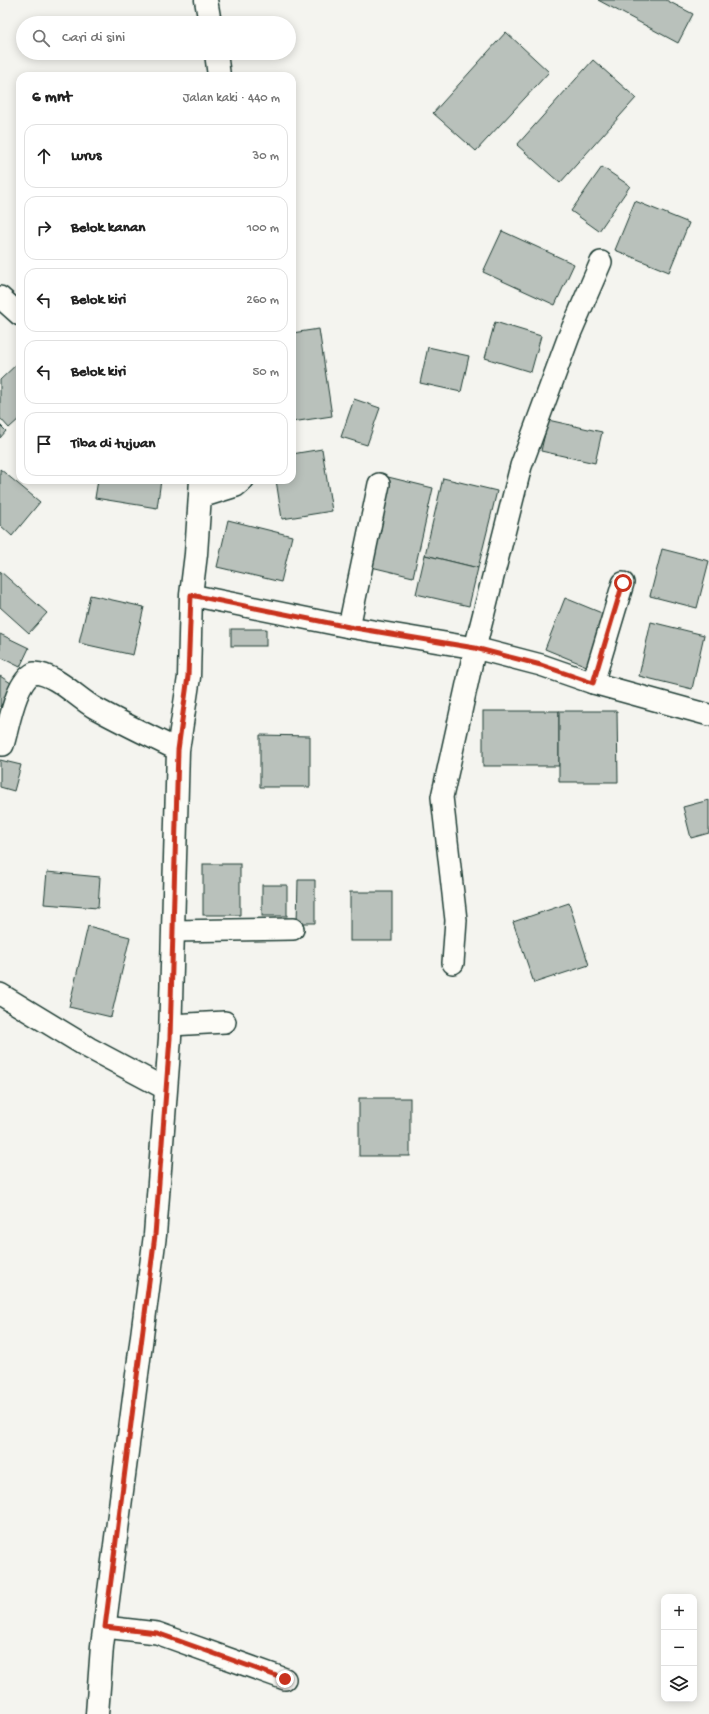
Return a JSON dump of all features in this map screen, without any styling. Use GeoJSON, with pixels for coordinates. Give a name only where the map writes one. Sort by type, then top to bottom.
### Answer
{"type":"FeatureCollection","features":[{"type":"Feature","properties":{"kind":"street"},"geometry":{"type":"LineString","coordinates":[[206,0],[209,16]]}},
{"type":"Feature","properties":{"kind":"street"},"geometry":{"type":"LineString","coordinates":[[217,60],[218,72]]}},
{"type":"Feature","properties":{"kind":"street"},"geometry":{"type":"LineString","coordinates":[[453,963],[456,920],[442,797],[475,648],[521,466],[569,336],[601,262]]}},
{"type":"Feature","properties":{"kind":"street"},"geometry":{"type":"LineString","coordinates":[[0,297],[16,311]]}},
{"type":"Feature","properties":{"kind":"street"},"geometry":{"type":"LineString","coordinates":[[97,1714],[105,1627],[155,1235],[170,1025],[178,750],[188,676],[191,595],[201,489],[236,486],[238,484]]}},
{"type":"Feature","properties":{"kind":"street"},"geometry":{"type":"LineString","coordinates":[[349,627],[379,484]]}},
{"type":"Feature","properties":{"kind":"street"},"geometry":{"type":"LineString","coordinates":[[593,683],[623,583]]}},
{"type":"Feature","properties":{"kind":"street"},"geometry":{"type":"LineString","coordinates":[[191,595],[349,627],[475,648],[541,665],[593,683],[709,715]]}},
{"type":"Feature","properties":{"kind":"street"},"geometry":{"type":"LineString","coordinates":[[3,745],[13,709],[23,683],[34,673],[40,674],[57,682],[94,708],[178,750]]}},
{"type":"Feature","properties":{"kind":"street"},"geometry":{"type":"LineString","coordinates":[[173,931],[293,929]]}},
{"type":"Feature","properties":{"kind":"street"},"geometry":{"type":"LineString","coordinates":[[0,994],[89,1048],[166,1089]]}},
{"type":"Feature","properties":{"kind":"street"},"geometry":{"type":"LineString","coordinates":[[170,1025],[225,1022]]}},
{"type":"Feature","properties":{"kind":"street"},"geometry":{"type":"LineString","coordinates":[[105,1627],[157,1633],[285,1679]]}},
{"type":"Feature","properties":{"kind":"building"},"geometry":{"type":"Polygon","coordinates":[[[598,0],[666,0],[693,14],[678,43],[598,0]]]}},
{"type":"Feature","properties":{"kind":"building"},"geometry":{"type":"Polygon","coordinates":[[[506,32],[549,72],[476,151],[433,113],[506,32]]]}},
{"type":"Feature","properties":{"kind":"building"},"geometry":{"type":"Polygon","coordinates":[[[593,60],[636,98],[560,183],[517,145],[593,60]]]}},
{"type":"Feature","properties":{"kind":"building"},"geometry":{"type":"Polygon","coordinates":[[[602,167],[630,186],[599,231],[571,211],[602,167]]]}},
{"type":"Feature","properties":{"kind":"building"},"geometry":{"type":"Polygon","coordinates":[[[635,201],[689,223],[669,272],[615,250],[635,201]]]}},
{"type":"Feature","properties":{"kind":"building"},"geometry":{"type":"Polygon","coordinates":[[[502,231],[574,264],[555,305],[483,272],[502,231]]]}},
{"type":"Feature","properties":{"kind":"building"},"geometry":{"type":"Polygon","coordinates":[[[495,322],[541,336],[531,372],[485,358],[495,322]]]}},
{"type":"Feature","properties":{"kind":"building"},"geometry":{"type":"Polygon","coordinates":[[[319,329],[332,416],[296,421],[296,332],[319,329]]]}},
{"type":"Feature","properties":{"kind":"building"},"geometry":{"type":"Polygon","coordinates":[[[428,347],[469,356],[461,392],[420,383],[428,347]]]}},
{"type":"Feature","properties":{"kind":"building"},"geometry":{"type":"Polygon","coordinates":[[[16,365],[16,422],[9,428],[0,418],[0,380],[16,365]]]}},
{"type":"Feature","properties":{"kind":"building"},"geometry":{"type":"Polygon","coordinates":[[[354,399],[380,408],[367,445],[341,437],[354,399]]]}},
{"type":"Feature","properties":{"kind":"building"},"geometry":{"type":"Polygon","coordinates":[[[548,420],[602,432],[595,463],[541,451],[548,420]]]}},
{"type":"Feature","properties":{"kind":"building"},"geometry":{"type":"Polygon","coordinates":[[[0,425],[6,431],[0,438],[0,425]]]}},
{"type":"Feature","properties":{"kind":"building"},"geometry":{"type":"Polygon","coordinates":[[[322,449],[332,511],[282,519],[277,484],[296,484],[296,453],[322,449]]]}},
{"type":"Feature","properties":{"kind":"building"},"geometry":{"type":"Polygon","coordinates":[[[0,469],[16,482],[16,484],[18,484],[40,502],[12,536],[0,525],[0,469]]]}},
{"type":"Feature","properties":{"kind":"building"},"geometry":{"type":"Polygon","coordinates":[[[388,477],[433,488],[413,577],[367,566],[388,477]]]}},
{"type":"Feature","properties":{"kind":"building"},"geometry":{"type":"Polygon","coordinates":[[[443,478],[497,491],[478,568],[425,555],[443,478]]]}},
{"type":"Feature","properties":{"kind":"building"},"geometry":{"type":"Polygon","coordinates":[[[97,484],[160,484],[157,508],[95,498],[97,484]]]}},
{"type":"Feature","properties":{"kind":"building"},"geometry":{"type":"Polygon","coordinates":[[[228,520],[292,536],[281,582],[217,567],[228,520]]]}},
{"type":"Feature","properties":{"kind":"building"},"geometry":{"type":"Polygon","coordinates":[[[662,549],[709,561],[697,608],[650,596],[662,549]]]}},
{"type":"Feature","properties":{"kind":"building"},"geometry":{"type":"Polygon","coordinates":[[[425,555],[478,568],[469,606],[416,594],[425,555]]]}},
{"type":"Feature","properties":{"kind":"building"},"geometry":{"type":"Polygon","coordinates":[[[0,571],[47,613],[29,633],[0,607],[0,571]]]}},
{"type":"Feature","properties":{"kind":"building"},"geometry":{"type":"Polygon","coordinates":[[[90,595],[144,607],[133,655],[79,643],[90,595]]]}},
{"type":"Feature","properties":{"kind":"building"},"geometry":{"type":"Polygon","coordinates":[[[565,598],[609,616],[589,667],[545,649],[565,598]]]}},
{"type":"Feature","properties":{"kind":"building"},"geometry":{"type":"Polygon","coordinates":[[[651,622],[704,635],[692,689],[639,676],[651,622]]]}},
{"type":"Feature","properties":{"kind":"building"},"geometry":{"type":"Polygon","coordinates":[[[231,629],[266,629],[266,646],[231,646],[231,629]]]}},
{"type":"Feature","properties":{"kind":"building"},"geometry":{"type":"Polygon","coordinates":[[[0,634],[29,648],[20,667],[0,657],[0,634]]]}},
{"type":"Feature","properties":{"kind":"building"},"geometry":{"type":"Polygon","coordinates":[[[0,676],[14,685],[0,707],[0,676]]]}},
{"type":"Feature","properties":{"kind":"building"},"geometry":{"type":"Polygon","coordinates":[[[483,711],[559,711],[559,766],[483,766],[483,711]]]}},
{"type":"Feature","properties":{"kind":"building"},"geometry":{"type":"Polygon","coordinates":[[[559,711],[617,711],[618,782],[559,782],[559,711]]]}},
{"type":"Feature","properties":{"kind":"building"},"geometry":{"type":"Polygon","coordinates":[[[260,735],[310,736],[310,787],[260,787],[260,735]]]}},
{"type":"Feature","properties":{"kind":"building"},"geometry":{"type":"Polygon","coordinates":[[[0,760],[21,765],[14,791],[0,787],[0,760]]]}},
{"type":"Feature","properties":{"kind":"building"},"geometry":{"type":"Polygon","coordinates":[[[709,800],[709,833],[691,838],[683,807],[709,800]]]}},
{"type":"Feature","properties":{"kind":"building"},"geometry":{"type":"Polygon","coordinates":[[[203,864],[240,864],[240,915],[203,915],[203,864]]]}},
{"type":"Feature","properties":{"kind":"building"},"geometry":{"type":"Polygon","coordinates":[[[47,872],[100,877],[98,908],[44,904],[47,872]]]}},
{"type":"Feature","properties":{"kind":"building"},"geometry":{"type":"Polygon","coordinates":[[[298,880],[315,880],[315,923],[297,923],[298,880]]]}},
{"type":"Feature","properties":{"kind":"building"},"geometry":{"type":"Polygon","coordinates":[[[262,885],[287,885],[287,916],[262,916],[262,885]]]}},
{"type":"Feature","properties":{"kind":"building"},"geometry":{"type":"Polygon","coordinates":[[[350,892],[392,892],[392,941],[350,941],[350,892]]]}},
{"type":"Feature","properties":{"kind":"building"},"geometry":{"type":"Polygon","coordinates":[[[569,903],[589,965],[534,983],[513,922],[569,903]]]}},
{"type":"Feature","properties":{"kind":"building"},"geometry":{"type":"Polygon","coordinates":[[[88,926],[130,937],[111,1017],[69,1007],[88,926]]]}},
{"type":"Feature","properties":{"kind":"building"},"geometry":{"type":"Polygon","coordinates":[[[359,1098],[410,1098],[410,1156],[359,1156],[359,1098]]]}},
{"type":"Feature","properties":{"kind":"route"},"geometry":{"type":"LineString","coordinates":[[285,1679],[157,1633],[105,1627],[155,1235],[170,1038],[178,750],[188,676],[191,595],[349,627],[475,648],[541,665],[593,683],[623,583]]}}]}
